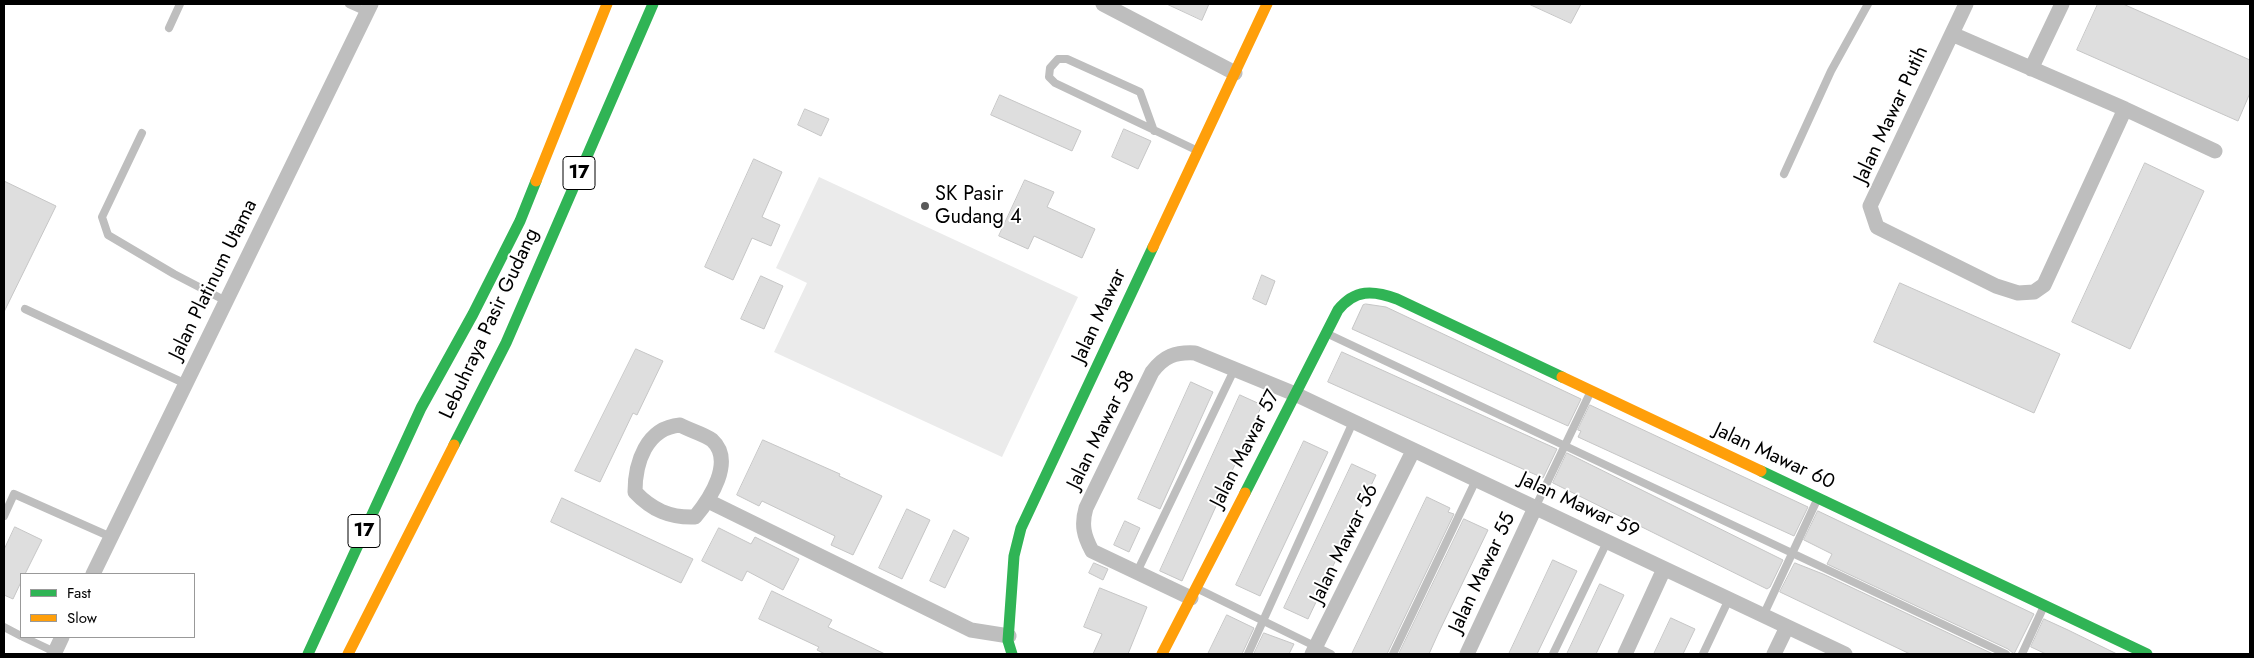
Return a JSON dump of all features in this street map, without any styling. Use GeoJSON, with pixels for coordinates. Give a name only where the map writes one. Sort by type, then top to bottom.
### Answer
{"type":"FeatureCollection","features":[{"type":"Feature","properties":{"kind":"main road","name":"Lebuhraya Pasir Gudang"},"geometry":{"type":"LineString","coordinates":[[308,654],[421,408],[473,314],[520,221],[607,4]]}},
{"type":"Feature","properties":{"kind":"main road","name":"Lebuhraya Pasir Gudang"},"geometry":{"type":"LineString","coordinates":[[348,654],[506,343],[652,4]]}},
{"type":"Feature","properties":{"kind":"main road","name":"Jalan Mawar"},"geometry":{"type":"LineString","coordinates":[[1012,654],[1009,636],[1014,556],[1021,528],[1267,4]]}},
{"type":"Feature","properties":{"kind":"main road","name":"Jalan Mawar 57"},"geometry":{"type":"LineString","coordinates":[[1162,654],[1338,310],[1354,294],[1364,291],[1386,294]]}},
{"type":"Feature","properties":{"kind":"main road","name":"Jalan Mawar 60"},"geometry":{"type":"LineString","coordinates":[[1386,294],[2147,654]]}},
{"type":"Feature","properties":{"kind":"street"},"geometry":{"type":"LineString","coordinates":[[1103,4],[1235,73]]}},
{"type":"Feature","properties":{"kind":"street","name":"Jalan Mawar Putih"},"geometry":{"type":"LineString","coordinates":[[1966,4],[1870,206],[1877,228],[1996,286],[2018,294],[2034,292],[2044,285],[2125,109]]}},
{"type":"Feature","properties":{"kind":"street"},"geometry":{"type":"LineString","coordinates":[[2031,68],[2062,4]]}},
{"type":"Feature","properties":{"kind":"street","name":"Jalan Platinum Utama"},"geometry":{"type":"LineString","coordinates":[[93,573],[369,8]]}},
{"type":"Feature","properties":{"kind":"street"},"geometry":{"type":"LineString","coordinates":[[1952,34],[2125,109],[2215,151]]}},
{"type":"Feature","properties":{"kind":"street","name":"Jalan Mawar 58"},"geometry":{"type":"LineString","coordinates":[[1194,593],[1137,572],[1092,551],[1083,530],[1086,508],[1159,363],[1168,356],[1179,352],[1195,353],[1295,394]]}},
{"type":"Feature","properties":{"kind":"street","name":"Jalan Mawar 59"},"geometry":{"type":"LineString","coordinates":[[1295,394],[1845,654]]}},
{"type":"Feature","properties":{"kind":"street"},"geometry":{"type":"LineString","coordinates":[[680,425],[711,440],[720,454],[720,470],[708,501],[695,517],[676,518],[646,503],[635,492],[635,471],[653,436],[667,426],[680,425]]}},
{"type":"Feature","properties":{"kind":"street","name":"Jalan Mawar 56"},"geometry":{"type":"LineString","coordinates":[[1314,651],[1414,450]]}},
{"type":"Feature","properties":{"kind":"street"},"geometry":{"type":"LineString","coordinates":[[708,501],[971,630],[1009,636]]}},
{"type":"Feature","properties":{"kind":"street","name":"Jalan Mawar 55"},"geometry":{"type":"LineString","coordinates":[[1467,654],[1535,508]]}},
{"type":"Feature","properties":{"kind":"street"},"geometry":{"type":"LineString","coordinates":[[1625,654],[1664,569]]}},
{"type":"Feature","properties":{"kind":"street"},"geometry":{"type":"LineString","coordinates":[[1774,654],[1787,627]]}},
{"type":"Feature","properties":{"kind":"street"},"geometry":{"type":"LineString","coordinates":[[54,653],[62,638]]}},
{"type":"Feature","properties":{"kind":"lane"},"geometry":{"type":"LineString","coordinates":[[169,28],[180,4]]}},
{"type":"Feature","properties":{"kind":"lane"},"geometry":{"type":"LineString","coordinates":[[349,4],[369,8]]}},
{"type":"Feature","properties":{"kind":"lane"},"geometry":{"type":"LineString","coordinates":[[1784,174],[1831,71],[1868,4]]}},
{"type":"Feature","properties":{"kind":"lane"},"geometry":{"type":"LineString","coordinates":[[1154,131],[1140,92],[1067,59],[1058,59],[1051,65],[1049,77],[1055,83],[1154,131],[1198,151]]}},
{"type":"Feature","properties":{"kind":"lane"},"geometry":{"type":"LineString","coordinates":[[142,133],[102,217],[108,235],[174,274],[226,301]]}},
{"type":"Feature","properties":{"kind":"lane"},"geometry":{"type":"LineString","coordinates":[[25,309],[186,384]]}},
{"type":"Feature","properties":{"kind":"lane"},"geometry":{"type":"LineString","coordinates":[[1326,333],[2006,654]]}},
{"type":"Feature","properties":{"kind":"lane"},"geometry":{"type":"LineString","coordinates":[[1137,572],[1235,368]]}},
{"type":"Feature","properties":{"kind":"lane"},"geometry":{"type":"LineString","coordinates":[[1535,508],[1591,391]]}},
{"type":"Feature","properties":{"kind":"lane"},"geometry":{"type":"LineString","coordinates":[[1248,654],[1353,422]]}},
{"type":"Feature","properties":{"kind":"lane"},"geometry":{"type":"LineString","coordinates":[[1393,654],[1476,480]]}},
{"type":"Feature","properties":{"kind":"lane"},"geometry":{"type":"LineString","coordinates":[[4,516],[14,494],[111,537]]}},
{"type":"Feature","properties":{"kind":"lane"},"geometry":{"type":"LineString","coordinates":[[1763,616],[1818,498]]}},
{"type":"Feature","properties":{"kind":"lane"},"geometry":{"type":"LineString","coordinates":[[1553,654],[1607,542]]}},
{"type":"Feature","properties":{"kind":"lane"},"geometry":{"type":"LineString","coordinates":[[1194,593],[1264,621],[1314,651],[1331,654]]}},
{"type":"Feature","properties":{"kind":"lane"},"geometry":{"type":"LineString","coordinates":[[1703,654],[1729,600]]}},
{"type":"Feature","properties":{"kind":"lane"},"geometry":{"type":"LineString","coordinates":[[2022,654],[2044,606]]}},
{"type":"Feature","properties":{"kind":"lane"},"geometry":{"type":"LineString","coordinates":[[4,627],[20,635]]}},
{"type":"Feature","properties":{"kind":"lane"},"geometry":{"type":"LineString","coordinates":[[26,638],[54,653]]}},
{"type":"Feature","properties":{"kind":"shaded area"},"geometry":{"type":"Polygon","coordinates":[[[819,177],[1078,297],[1002,457],[774,352],[807,283],[776,268],[819,177]]]}},
{"type":"Feature","properties":{"kind":"building"},"geometry":{"type":"Polygon","coordinates":[[[1167,4],[1209,4],[1202,20],[1167,4]]]}},
{"type":"Feature","properties":{"kind":"building"},"geometry":{"type":"Polygon","coordinates":[[[1529,4],[1581,4],[1571,23],[1529,4]]]}},
{"type":"Feature","properties":{"kind":"building"},"geometry":{"type":"Polygon","coordinates":[[[2098,4],[2123,4],[2250,60],[2250,93],[2238,121],[2077,50],[2098,4]]]}},
{"type":"Feature","properties":{"kind":"building"},"geometry":{"type":"Polygon","coordinates":[[[1000,95],[1081,131],[1072,151],[991,115],[1000,95]]]}},
{"type":"Feature","properties":{"kind":"building"},"geometry":{"type":"Polygon","coordinates":[[[805,109],[829,119],[821,136],[798,125],[805,109]]]}},
{"type":"Feature","properties":{"kind":"building"},"geometry":{"type":"Polygon","coordinates":[[[1124,129],[1151,141],[1138,169],[1112,157],[1124,129]]]}},
{"type":"Feature","properties":{"kind":"building"},"geometry":{"type":"Polygon","coordinates":[[[754,159],[782,172],[762,217],[780,225],[771,246],[752,238],[733,280],[705,267],[754,159]]]}},
{"type":"Feature","properties":{"kind":"building"},"geometry":{"type":"Polygon","coordinates":[[[2145,163],[2204,191],[2130,349],[2072,322],[2145,163]]]}},
{"type":"Feature","properties":{"kind":"building"},"geometry":{"type":"Polygon","coordinates":[[[1025,180],[1054,192],[1047,207],[1095,229],[1082,258],[1034,236],[1028,249],[999,236],[1025,180]]]}},
{"type":"Feature","properties":{"kind":"building"},"geometry":{"type":"Polygon","coordinates":[[[4,181],[56,206],[4,312],[4,181]]]}},
{"type":"Feature","properties":{"kind":"building"},"geometry":{"type":"Polygon","coordinates":[[[1262,275],[1275,281],[1266,305],[1253,299],[1262,275]]]}},
{"type":"Feature","properties":{"kind":"building"},"geometry":{"type":"Polygon","coordinates":[[[761,276],[783,286],[764,329],[741,319],[761,276]]]}},
{"type":"Feature","properties":{"kind":"building"},"geometry":{"type":"Polygon","coordinates":[[[1900,283],[2060,354],[2034,413],[1874,342],[1900,283]]]}},
{"type":"Feature","properties":{"kind":"building"},"geometry":{"type":"Polygon","coordinates":[[[1363,305],[1386,307],[1581,399],[1568,426],[1352,329],[1363,305]]]}},
{"type":"Feature","properties":{"kind":"building"},"geometry":{"type":"Polygon","coordinates":[[[636,349],[663,361],[637,415],[633,413],[600,482],[575,471],[636,349]]]}},
{"type":"Feature","properties":{"kind":"building"},"geometry":{"type":"Polygon","coordinates":[[[1342,352],[1557,449],[1543,478],[1328,382],[1342,352]]]}},
{"type":"Feature","properties":{"kind":"building"},"geometry":{"type":"Polygon","coordinates":[[[1191,382],[1213,392],[1160,509],[1138,499],[1191,382]]]}},
{"type":"Feature","properties":{"kind":"building"},"geometry":{"type":"Polygon","coordinates":[[[1240,395],[1262,405],[1182,581],[1160,571],[1240,395]]]}},
{"type":"Feature","properties":{"kind":"building"},"geometry":{"type":"Polygon","coordinates":[[[1590,405],[1808,507],[1794,536],[1578,437],[1581,431],[1578,430],[1590,405]]]}},
{"type":"Feature","properties":{"kind":"building"},"geometry":{"type":"Polygon","coordinates":[[[763,440],[840,474],[839,476],[882,496],[853,555],[831,545],[835,536],[762,501],[759,506],[737,495],[763,440]]]}},
{"type":"Feature","properties":{"kind":"building"},"geometry":{"type":"Polygon","coordinates":[[[1304,441],[1328,452],[1260,596],[1236,585],[1304,441]]]}},
{"type":"Feature","properties":{"kind":"building"},"geometry":{"type":"Polygon","coordinates":[[[1567,453],[1783,560],[1770,587],[1767,589],[1553,483],[1567,453]]]}},
{"type":"Feature","properties":{"kind":"building"},"geometry":{"type":"Polygon","coordinates":[[[1352,464],[1376,475],[1308,619],[1284,608],[1352,464]]]}},
{"type":"Feature","properties":{"kind":"building"},"geometry":{"type":"Polygon","coordinates":[[[1427,497],[1450,508],[1448,512],[1454,514],[1387,654],[1352,654],[1427,497]]]}},
{"type":"Feature","properties":{"kind":"building"},"geometry":{"type":"Polygon","coordinates":[[[562,498],[693,559],[681,583],[551,522],[562,498]]]}},
{"type":"Feature","properties":{"kind":"building"},"geometry":{"type":"Polygon","coordinates":[[[907,509],[930,520],[902,579],[879,568],[907,509]]]}},
{"type":"Feature","properties":{"kind":"building"},"geometry":{"type":"Polygon","coordinates":[[[1818,511],[2034,614],[2014,654],[2008,649],[1827,564],[1832,554],[1804,540],[1818,511]]]}},
{"type":"Feature","properties":{"kind":"building"},"geometry":{"type":"Polygon","coordinates":[[[1464,519],[1488,530],[1429,654],[1399,654],[1464,519]]]}},
{"type":"Feature","properties":{"kind":"building"},"geometry":{"type":"Polygon","coordinates":[[[1125,521],[1140,528],[1129,552],[1114,545],[1125,521]]]}},
{"type":"Feature","properties":{"kind":"building"},"geometry":{"type":"Polygon","coordinates":[[[15,527],[42,540],[26,573],[20,573],[20,584],[13,599],[4,595],[4,550],[15,527]]]}},
{"type":"Feature","properties":{"kind":"building"},"geometry":{"type":"Polygon","coordinates":[[[719,528],[751,544],[755,537],[799,559],[783,590],[747,571],[742,581],[702,561],[719,528]]]}},
{"type":"Feature","properties":{"kind":"building"},"geometry":{"type":"Polygon","coordinates":[[[954,530],[969,538],[945,588],[930,581],[954,530]]]}},
{"type":"Feature","properties":{"kind":"building"},"geometry":{"type":"Polygon","coordinates":[[[1553,560],[1577,571],[1537,654],[1509,654],[1553,560]]]}},
{"type":"Feature","properties":{"kind":"building"},"geometry":{"type":"Polygon","coordinates":[[[1094,563],[1108,569],[1103,580],[1089,573],[1094,563]]]}},
{"type":"Feature","properties":{"kind":"building"},"geometry":{"type":"Polygon","coordinates":[[[1795,563],[1823,574],[1993,654],[1910,654],[1780,592],[1795,563]]]}},
{"type":"Feature","properties":{"kind":"building"},"geometry":{"type":"Polygon","coordinates":[[[1600,584],[1624,595],[1596,654],[1567,654],[1600,584]]]}},
{"type":"Feature","properties":{"kind":"building"},"geometry":{"type":"Polygon","coordinates":[[[1100,588],[1147,607],[1128,654],[1093,654],[1102,634],[1084,627],[1100,588]]]}},
{"type":"Feature","properties":{"kind":"building"},"geometry":{"type":"Polygon","coordinates":[[[772,591],[832,620],[828,627],[885,654],[825,654],[817,650],[819,647],[759,619],[772,591]]]}},
{"type":"Feature","properties":{"kind":"building"},"geometry":{"type":"Polygon","coordinates":[[[1227,615],[1254,628],[1242,654],[1208,654],[1227,615]]]}},
{"type":"Feature","properties":{"kind":"building"},"geometry":{"type":"Polygon","coordinates":[[[1671,618],[1695,629],[1683,654],[1654,654],[1671,618]]]}},
{"type":"Feature","properties":{"kind":"building"},"geometry":{"type":"Polygon","coordinates":[[[2044,619],[2117,654],[2046,654],[2031,647],[2044,619]]]}},
{"type":"Feature","properties":{"kind":"building"},"geometry":{"type":"Polygon","coordinates":[[[1264,633],[1294,644],[1289,654],[1254,654],[1264,633]]]}},
{"type":"Feature","properties":{"kind":"traffic: fast"},"geometry":{"type":"LineString","coordinates":[[454,445],[506,343],[653,4]]}},
{"type":"Feature","properties":{"kind":"traffic: fast"},"geometry":{"type":"LineString","coordinates":[[308,654],[421,408],[473,314],[520,221],[536,181]]}},
{"type":"Feature","properties":{"kind":"traffic: fast"},"geometry":{"type":"LineString","coordinates":[[1012,654],[1008,641],[1014,556],[1021,528],[1153,247]]}},
{"type":"Feature","properties":{"kind":"traffic: fast"},"geometry":{"type":"LineString","coordinates":[[1245,493],[1338,310],[1344,303],[1358,295],[1372,293],[1397,299],[1562,377]]}},
{"type":"Feature","properties":{"kind":"traffic: fast"},"geometry":{"type":"LineString","coordinates":[[1761,471],[2147,654]]}},
{"type":"Feature","properties":{"kind":"traffic: slow"},"geometry":{"type":"LineString","coordinates":[[536,181],[607,4]]}},
{"type":"Feature","properties":{"kind":"traffic: slow"},"geometry":{"type":"LineString","coordinates":[[1153,247],[1267,4]]}},
{"type":"Feature","properties":{"kind":"traffic: slow"},"geometry":{"type":"LineString","coordinates":[[1562,377],[1761,471]]}},
{"type":"Feature","properties":{"kind":"traffic: slow"},"geometry":{"type":"LineString","coordinates":[[348,654],[454,445]]}},
{"type":"Feature","properties":{"kind":"traffic: slow"},"geometry":{"type":"LineString","coordinates":[[1162,654],[1245,493]]}},
{"type":"Feature","properties":{"kind":"place","name":"SK Pasir Gudang 4"},"geometry":{"type":"Point","coordinates":[925,206]}}]}
